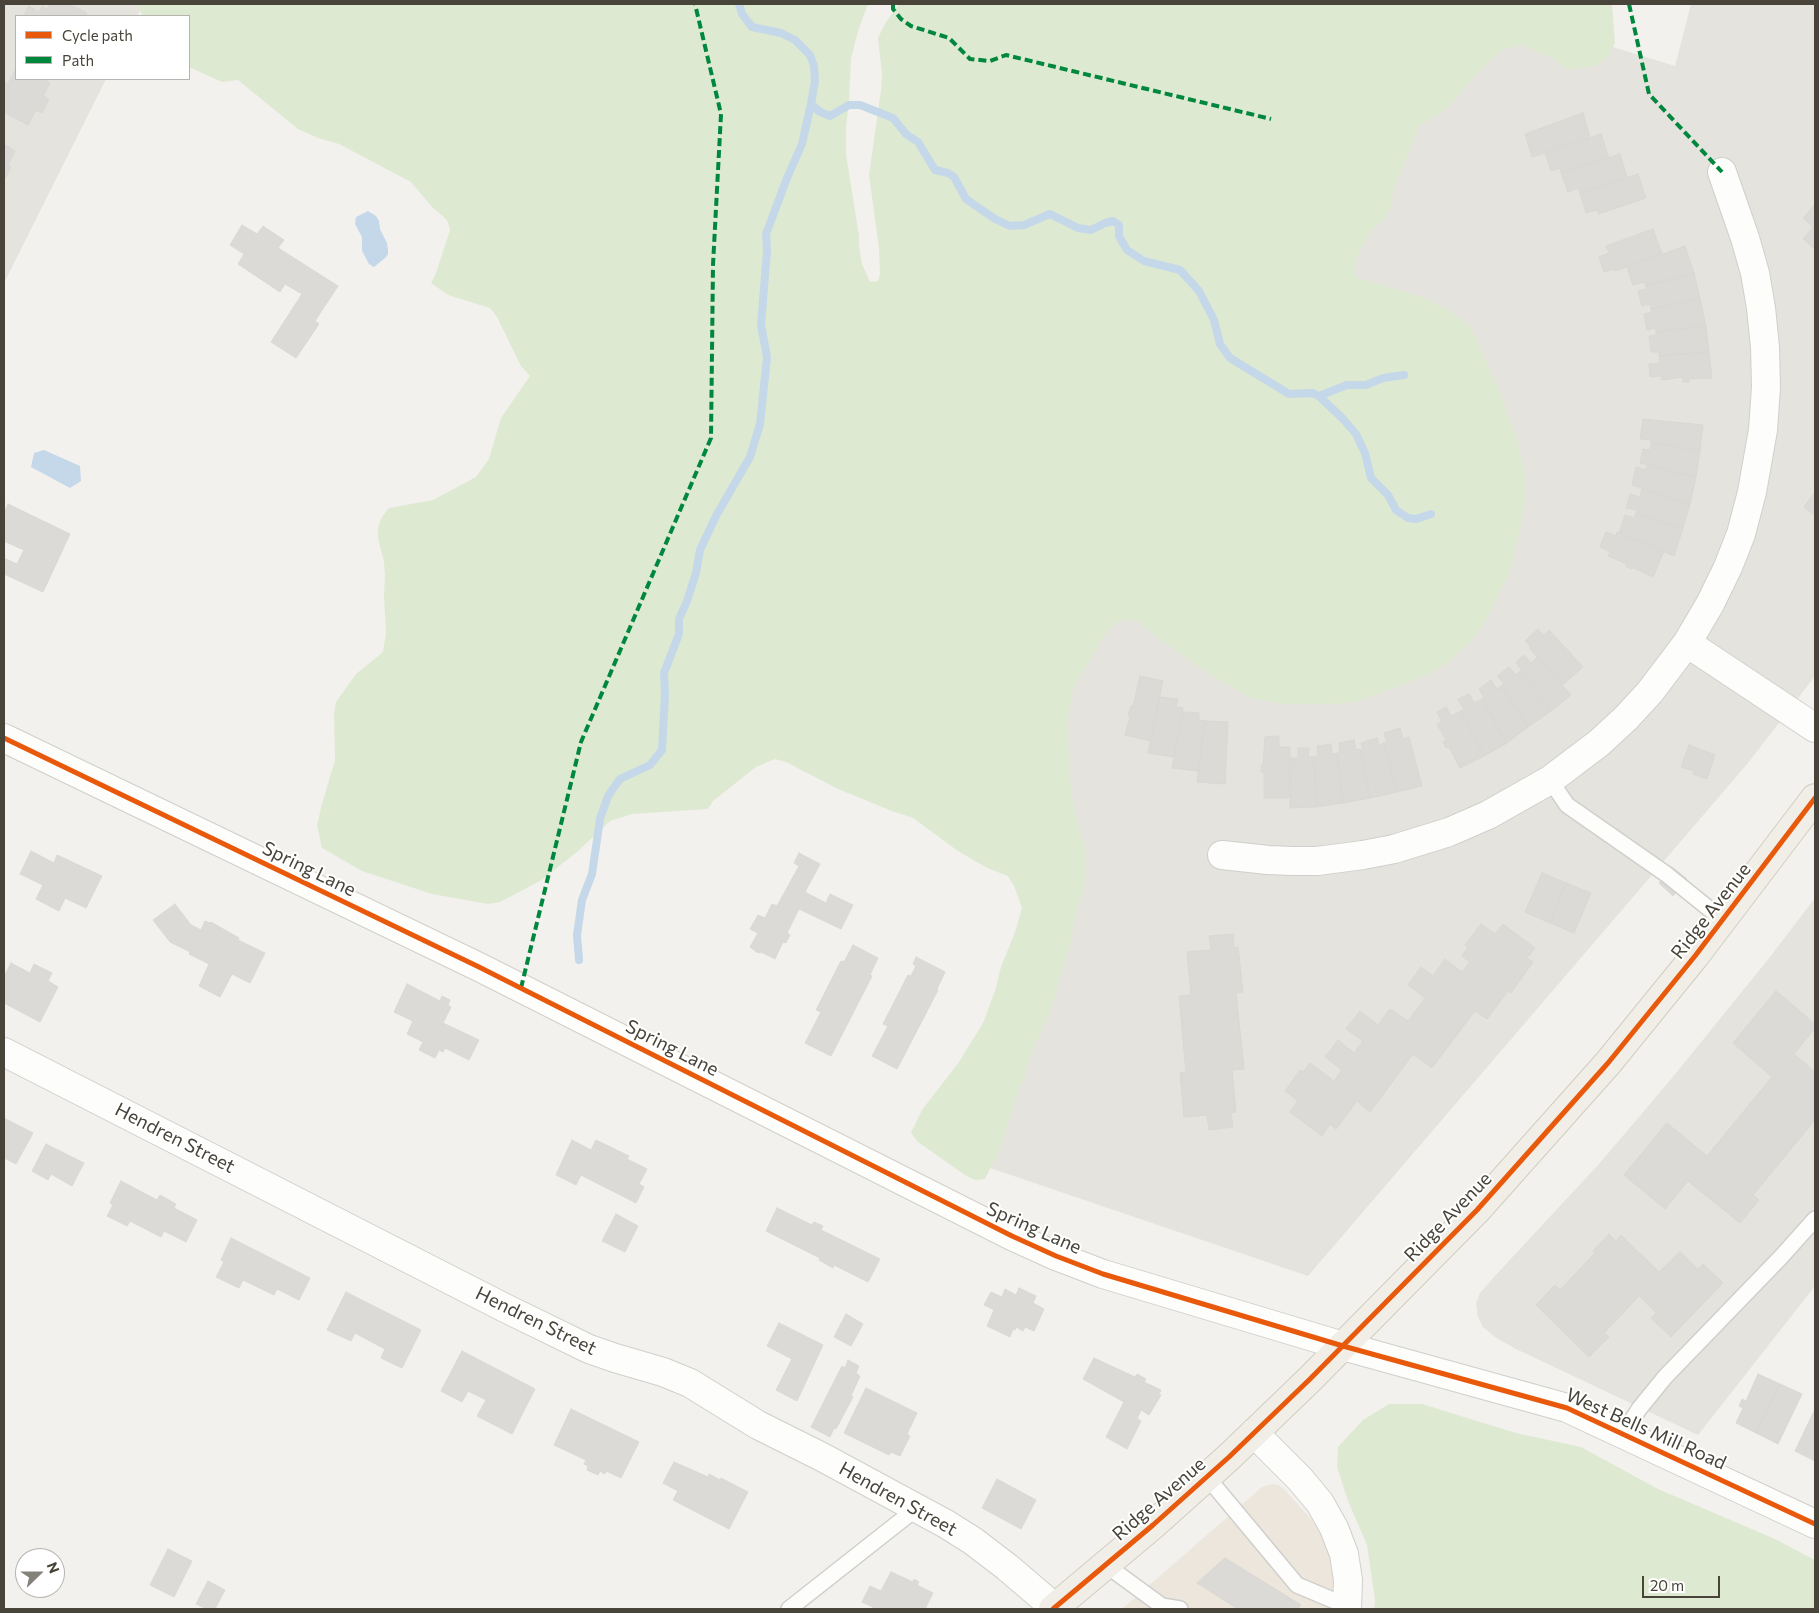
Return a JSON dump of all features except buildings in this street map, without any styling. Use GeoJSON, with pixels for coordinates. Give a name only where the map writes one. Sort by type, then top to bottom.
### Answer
{"type":"FeatureCollection","features":[{"type":"Feature","properties":{"kind":"main road","name":"Ridge Avenue"},"geometry":{"type":"LineString","coordinates":[[1054,1608],[1207,1478],[1254,1434],[1484,1202],[1608,1063],[1723,920],[1815,798]]}},
{"type":"Feature","properties":{"kind":"street"},"geometry":{"type":"LineString","coordinates":[[1222,855],[1268,860],[1317,861],[1363,855],[1394,849],[1449,832],[1488,815],[1550,780],[1599,743],[1650,692],[1686,643],[1710,604],[1741,534],[1756,474],[1763,430],[1766,388],[1762,308],[1745,238],[1722,172]]}},
{"type":"Feature","properties":{"kind":"street"},"geometry":{"type":"LineString","coordinates":[[1686,643],[1815,728]]}},
{"type":"Feature","properties":{"kind":"street","name":"Spring Lane"},"geometry":{"type":"LineString","coordinates":[[4,738],[479,967],[1020,1240],[1103,1274],[1343,1346]]}},
{"type":"Feature","properties":{"kind":"street","name":"Hendren Street"},"geometry":{"type":"LineString","coordinates":[[4,1052],[505,1308],[589,1348],[663,1372],[690,1383],[758,1425],[917,1508],[973,1541],[1015,1573],[1054,1608]]}},
{"type":"Feature","properties":{"kind":"street","name":"West Bells Mill Road"},"geometry":{"type":"LineString","coordinates":[[1343,1346],[1567,1408],[1624,1433],[1815,1524]]}},
{"type":"Feature","properties":{"kind":"street"},"geometry":{"type":"LineString","coordinates":[[1254,1434],[1300,1479],[1320,1503],[1334,1528],[1344,1554],[1348,1580],[1335,1606]]}},
{"type":"Feature","properties":{"kind":"lane"},"geometry":{"type":"LineString","coordinates":[[1550,780],[1567,805],[1666,874],[1723,920]]}},
{"type":"Feature","properties":{"kind":"lane"},"geometry":{"type":"LineString","coordinates":[[1624,1433],[1664,1377],[1769,1270],[1815,1218]]}},
{"type":"Feature","properties":{"kind":"lane"},"geometry":{"type":"LineString","coordinates":[[1207,1478],[1297,1585],[1335,1606]]}},
{"type":"Feature","properties":{"kind":"lane"},"geometry":{"type":"LineString","coordinates":[[789,1609],[917,1508]]}},
{"type":"Feature","properties":{"kind":"lane"},"geometry":{"type":"LineString","coordinates":[[1106,1565],[1162,1606],[1180,1609]]}},
{"type":"Feature","properties":{"kind":"shaded area"},"geometry":{"type":"Polygon","coordinates":[[[4,4],[144,4],[138,15],[15,15],[15,80],[106,80],[4,283],[4,4]]]}},
{"type":"Feature","properties":{"kind":"shaded area"},"geometry":{"type":"Polygon","coordinates":[[[1691,4],[1815,4],[1815,676],[1748,763],[1308,1276],[946,1153],[1028,1000],[1061,692],[1485,8],[1675,66],[1691,4]]]}},
{"type":"Feature","properties":{"kind":"shaded area"},"geometry":{"type":"Polygon","coordinates":[[[1815,898],[1815,1286],[1698,1435],[1516,1349],[1495,1337],[1483,1327],[1478,1317],[1476,1303],[1480,1293],[1493,1278],[1599,1164],[1672,1078],[1815,898]]]}},
{"type":"Feature","properties":{"kind":"shaded area"},"geometry":{"type":"Polygon","coordinates":[[[1272,1484],[1283,1488],[1312,1520],[1326,1543],[1331,1556],[1334,1582],[1331,1609],[1122,1609],[1262,1487],[1272,1484]]]}},
{"type":"Feature","properties":{"kind":"green space"},"geometry":{"type":"Polygon","coordinates":[[[138,4],[868,4],[851,58],[846,154],[862,264],[870,282],[878,281],[880,274],[879,248],[869,175],[881,90],[882,73],[878,38],[886,22],[899,4],[1612,4],[1615,43],[1608,57],[1598,65],[1569,70],[1552,58],[1522,45],[1502,50],[1483,67],[1450,105],[1441,113],[1420,125],[1395,186],[1389,211],[1382,222],[1373,229],[1359,252],[1355,264],[1356,277],[1427,299],[1450,311],[1471,328],[1499,390],[1517,438],[1526,478],[1524,509],[1508,575],[1484,624],[1471,641],[1448,662],[1430,674],[1359,701],[1337,704],[1282,704],[1251,698],[1212,676],[1136,620],[1115,623],[1102,639],[1073,689],[1068,720],[1069,769],[1072,795],[1080,833],[1084,842],[1086,863],[1084,890],[1078,905],[1069,948],[1050,1012],[1030,1056],[1025,1077],[1020,1086],[1000,1149],[985,1179],[975,1180],[918,1142],[911,1133],[922,1110],[959,1062],[983,1023],[1022,908],[1008,876],[987,868],[958,851],[913,818],[838,789],[786,762],[775,759],[756,767],[713,801],[708,809],[632,814],[610,821],[577,852],[540,881],[500,902],[488,904],[432,894],[362,871],[322,848],[317,825],[335,760],[334,713],[336,702],[356,674],[383,652],[386,633],[385,575],[378,538],[378,527],[382,517],[389,508],[433,500],[476,477],[489,459],[501,418],[530,376],[521,366],[497,317],[490,308],[448,295],[431,283],[450,230],[447,220],[432,207],[411,182],[339,144],[318,138],[298,129],[238,80],[222,82],[190,67],[190,15],[142,15],[138,4]]]}},
{"type":"Feature","properties":{"kind":"green space"},"geometry":{"type":"Polygon","coordinates":[[[1389,1404],[1422,1404],[1516,1433],[1581,1447],[1658,1489],[1775,1539],[1815,1560],[1815,1609],[1374,1609],[1375,1600],[1367,1545],[1348,1501],[1337,1467],[1338,1447],[1363,1420],[1389,1404]]]}},
{"type":"Feature","properties":{"kind":"water"},"geometry":{"type":"Polygon","coordinates":[[[368,211],[376,216],[379,221],[388,250],[385,258],[374,267],[369,264],[362,251],[362,237],[355,224],[356,217],[368,211]]]}},
{"type":"Feature","properties":{"kind":"water"},"geometry":{"type":"Polygon","coordinates":[[[44,450],[80,466],[81,481],[70,488],[31,467],[34,453],[44,450]]]}},
{"type":"Feature","properties":{"kind":"waterway"},"geometry":{"type":"LineString","coordinates":[[739,4],[742,14],[752,27],[781,33],[795,40],[810,55],[814,66],[815,81],[811,104],[820,112],[830,116],[849,105],[860,105],[893,118],[906,134],[918,142],[935,170],[948,173],[954,177],[966,199],[995,219],[1010,226],[1024,225],[1050,214],[1078,228],[1091,230],[1113,221],[1119,225],[1119,236],[1127,250],[1144,261],[1180,270],[1199,291],[1214,320],[1220,344],[1230,358],[1289,394],[1312,393],[1319,396],[1356,434],[1365,453],[1371,478],[1388,495],[1396,510],[1408,518],[1416,519],[1431,514]]}},
{"type":"Feature","properties":{"kind":"waterway"},"geometry":{"type":"LineString","coordinates":[[579,960],[577,935],[582,900],[592,874],[600,819],[608,796],[620,779],[650,765],[662,750],[665,695],[664,673],[679,634],[679,619],[696,573],[700,550],[716,516],[750,457],[760,424],[767,357],[761,325],[767,251],[766,234],[802,144],[811,104]]}},
{"type":"Feature","properties":{"kind":"waterway"},"geometry":{"type":"LineString","coordinates":[[1319,396],[1347,385],[1366,385],[1383,378],[1404,375]]}},
{"type":"Feature","properties":{"kind":"marked path"},"geometry":{"type":"LineString","coordinates":[[521,988],[581,742],[711,438],[713,265],[721,114],[695,4]]}},
{"type":"Feature","properties":{"kind":"marked path"},"geometry":{"type":"LineString","coordinates":[[893,4],[893,9],[901,19],[911,26],[949,38],[970,59],[990,61],[1006,55],[1271,119]]}},
{"type":"Feature","properties":{"kind":"marked path"},"geometry":{"type":"LineString","coordinates":[[1629,4],[1649,94],[1722,172]]}},
{"type":"Feature","properties":{"kind":"cycle path"},"geometry":{"type":"LineString","coordinates":[[4,738],[479,967],[1012,1236],[1056,1256],[1103,1274],[1343,1346],[1567,1408],[1815,1524]]}},
{"type":"Feature","properties":{"kind":"cycle path"},"geometry":{"type":"LineString","coordinates":[[1053,1609],[1153,1525],[1229,1457],[1310,1379],[1477,1210],[1608,1063],[1695,956],[1815,798]]}}]}
